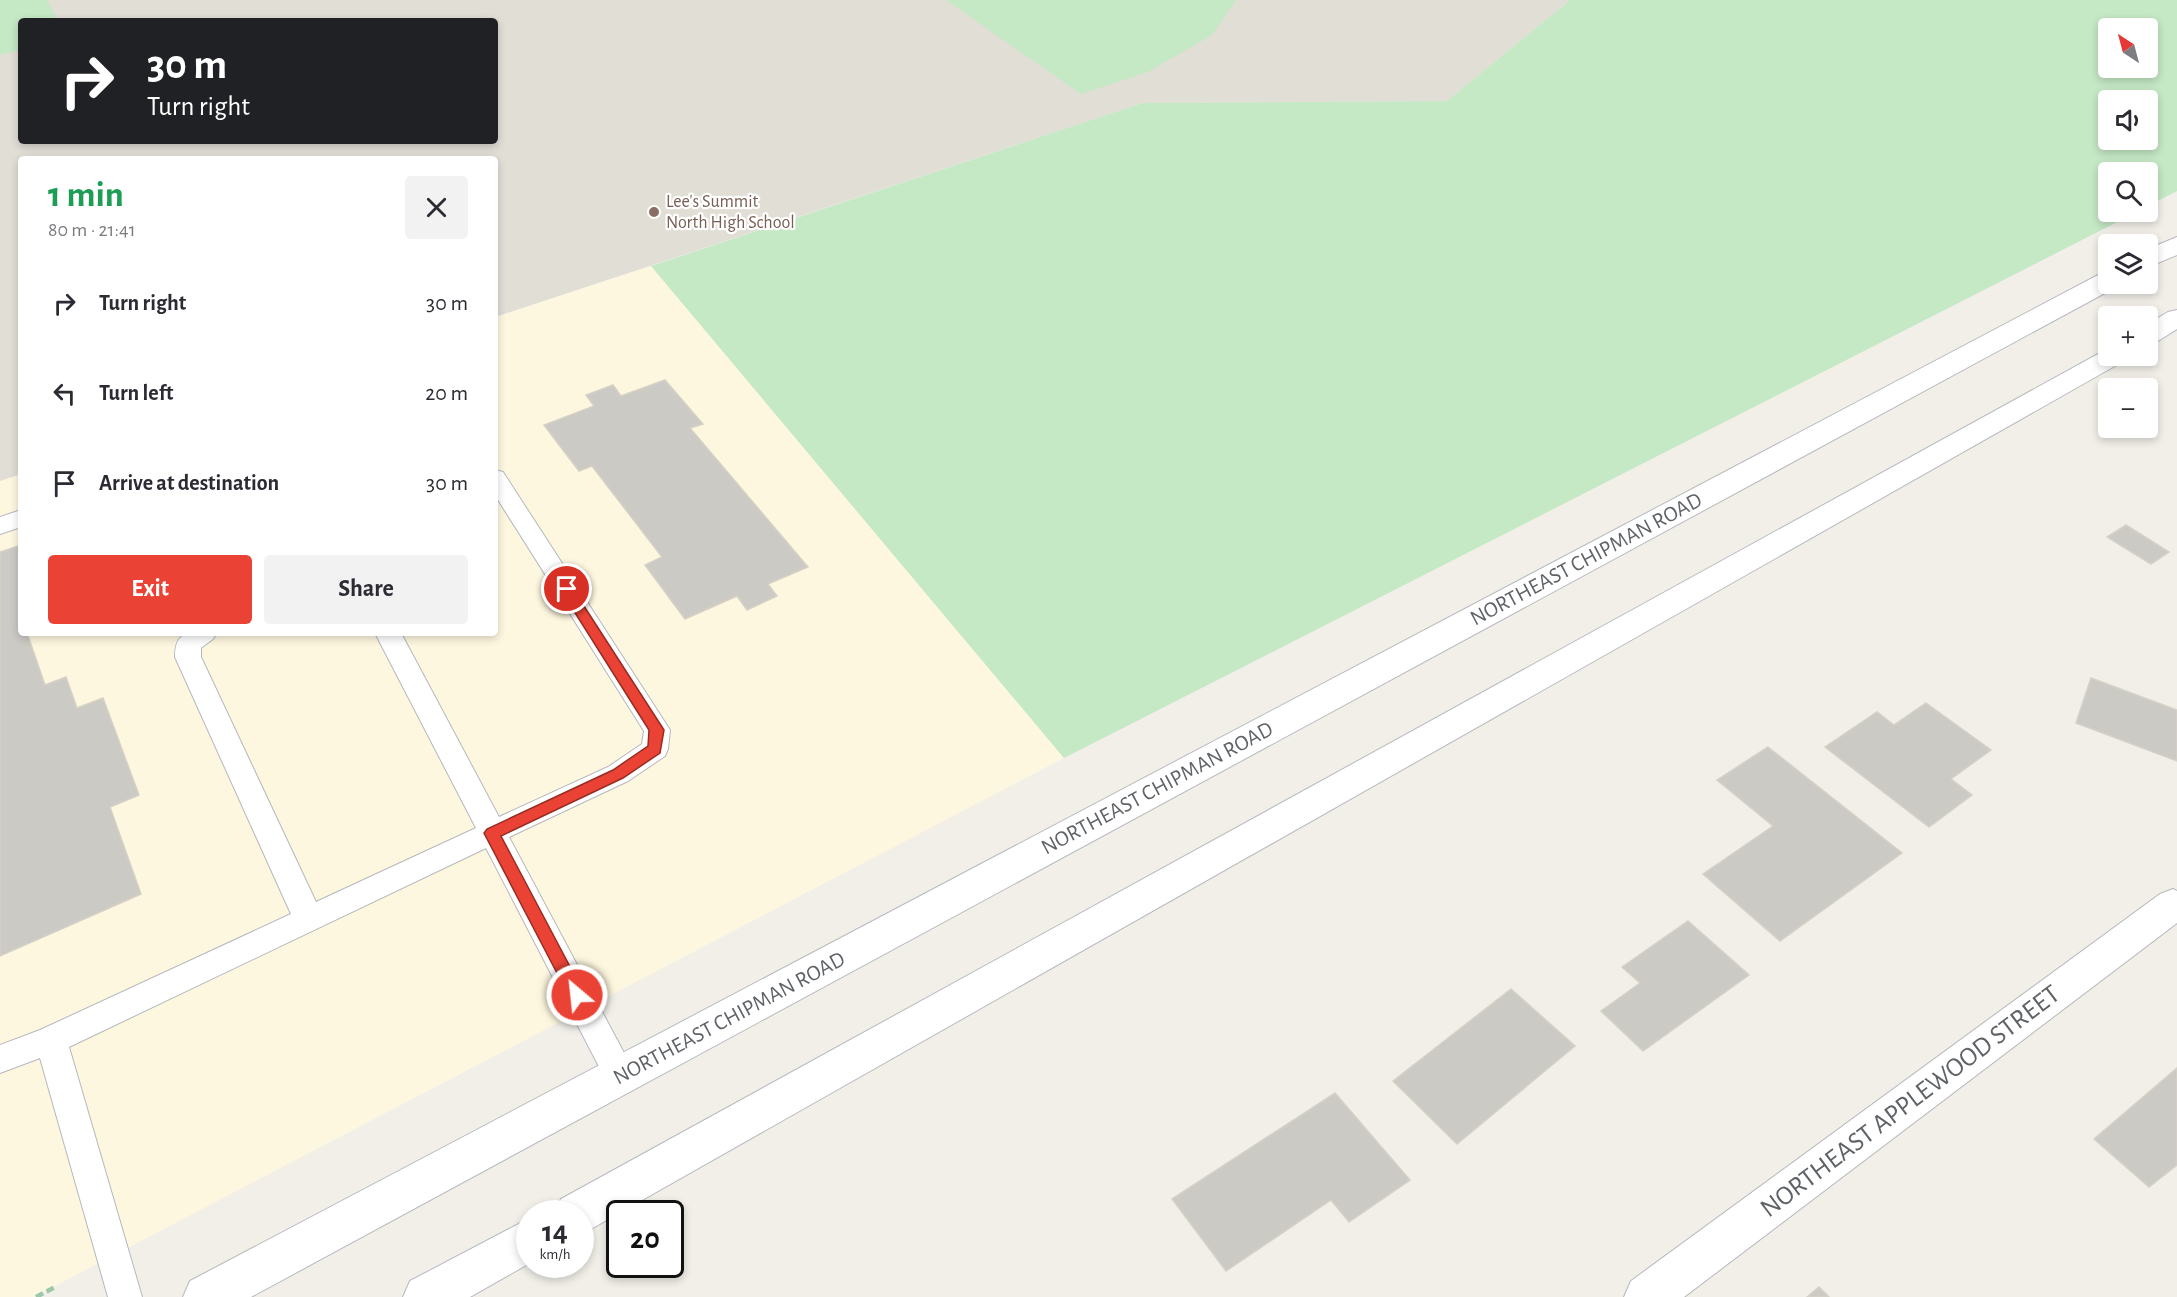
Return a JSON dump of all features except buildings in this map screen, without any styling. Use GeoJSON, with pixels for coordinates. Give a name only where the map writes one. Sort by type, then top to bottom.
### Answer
{"type":"FeatureCollection","features":[{"type":"Feature","properties":{"kind":"main road"},"geometry":{"type":"LineString","coordinates":[[2158,254],[2177,245]]}},
{"type":"Feature","properties":{"kind":"main road","name":"NORTHEAST CHIPMAN ROAD"},"geometry":{"type":"LineString","coordinates":[[206,1297],[2098,286]]}},
{"type":"Feature","properties":{"kind":"main road"},"geometry":{"type":"LineString","coordinates":[[2158,329],[2177,318]]}},
{"type":"Feature","properties":{"kind":"main road"},"geometry":{"type":"LineString","coordinates":[[594,1204],[2098,364]]}},
{"type":"Feature","properties":{"kind":"main road","name":"NORTHEAST APPLEWOOD STREET"},"geometry":{"type":"LineString","coordinates":[[1647,1297],[2175,906]]}},
{"type":"Feature","properties":{"kind":"main road"},"geometry":{"type":"LineString","coordinates":[[426,1297],[516,1247]]}},
{"type":"Feature","properties":{"kind":"lane"},"geometry":{"type":"LineString","coordinates":[[0,1059],[51,1040],[618,774],[655,749],[657,730],[505,513],[498,488]]}},
{"type":"Feature","properties":{"kind":"lane"},"geometry":{"type":"LineString","coordinates":[[0,526],[18,519]]}},
{"type":"Feature","properties":{"kind":"lane"},"geometry":{"type":"LineString","coordinates":[[200,636],[188,644],[188,657],[309,920]]}},
{"type":"Feature","properties":{"kind":"lane"},"geometry":{"type":"LineString","coordinates":[[390,636],[620,1076]]}},
{"type":"Feature","properties":{"kind":"lane"},"geometry":{"type":"LineString","coordinates":[[51,1040],[125,1297]]}},
{"type":"Feature","properties":{"kind":"path"},"geometry":{"type":"LineString","coordinates":[[36,1297],[57,1286]]}},
{"type":"Feature","properties":{"kind":"shaded area","name":"Lee's Summit North High School"},"geometry":{"type":"Polygon","coordinates":[[[0,0],[1570,0],[1447,101],[1143,103],[498,316],[498,156],[18,156],[18,475],[0,481],[0,0]]]}},
{"type":"Feature","properties":{"kind":"shaded area"},"geometry":{"type":"Polygon","coordinates":[[[651,266],[1064,758],[34,1297],[0,1297],[0,481],[18,475],[18,636],[498,636],[498,316],[651,266]]]}},
{"type":"Feature","properties":{"kind":"green space"},"geometry":{"type":"Polygon","coordinates":[[[0,0],[47,0],[56,18],[18,18],[18,51],[0,55],[0,0]]]}},
{"type":"Feature","properties":{"kind":"green space"},"geometry":{"type":"Polygon","coordinates":[[[946,0],[1236,0],[1212,35],[1148,72],[1081,94],[946,0]]]}},
{"type":"Feature","properties":{"kind":"green space"},"geometry":{"type":"Polygon","coordinates":[[[1570,0],[2177,0],[2177,191],[2158,201],[2158,162],[2098,162],[2098,222],[2117,222],[1064,758],[651,266],[1143,103],[1447,101],[1570,0]]]}},
{"type":"Feature","properties":{"kind":"place","name":"Lee's Summit North High School"},"geometry":{"type":"Point","coordinates":[654,212]}},
{"type":"Feature","properties":{"kind":"route"},"geometry":{"type":"LineString","coordinates":[[567,589],[657,730],[655,749],[618,774],[492,833],[577,995]]}}]}
